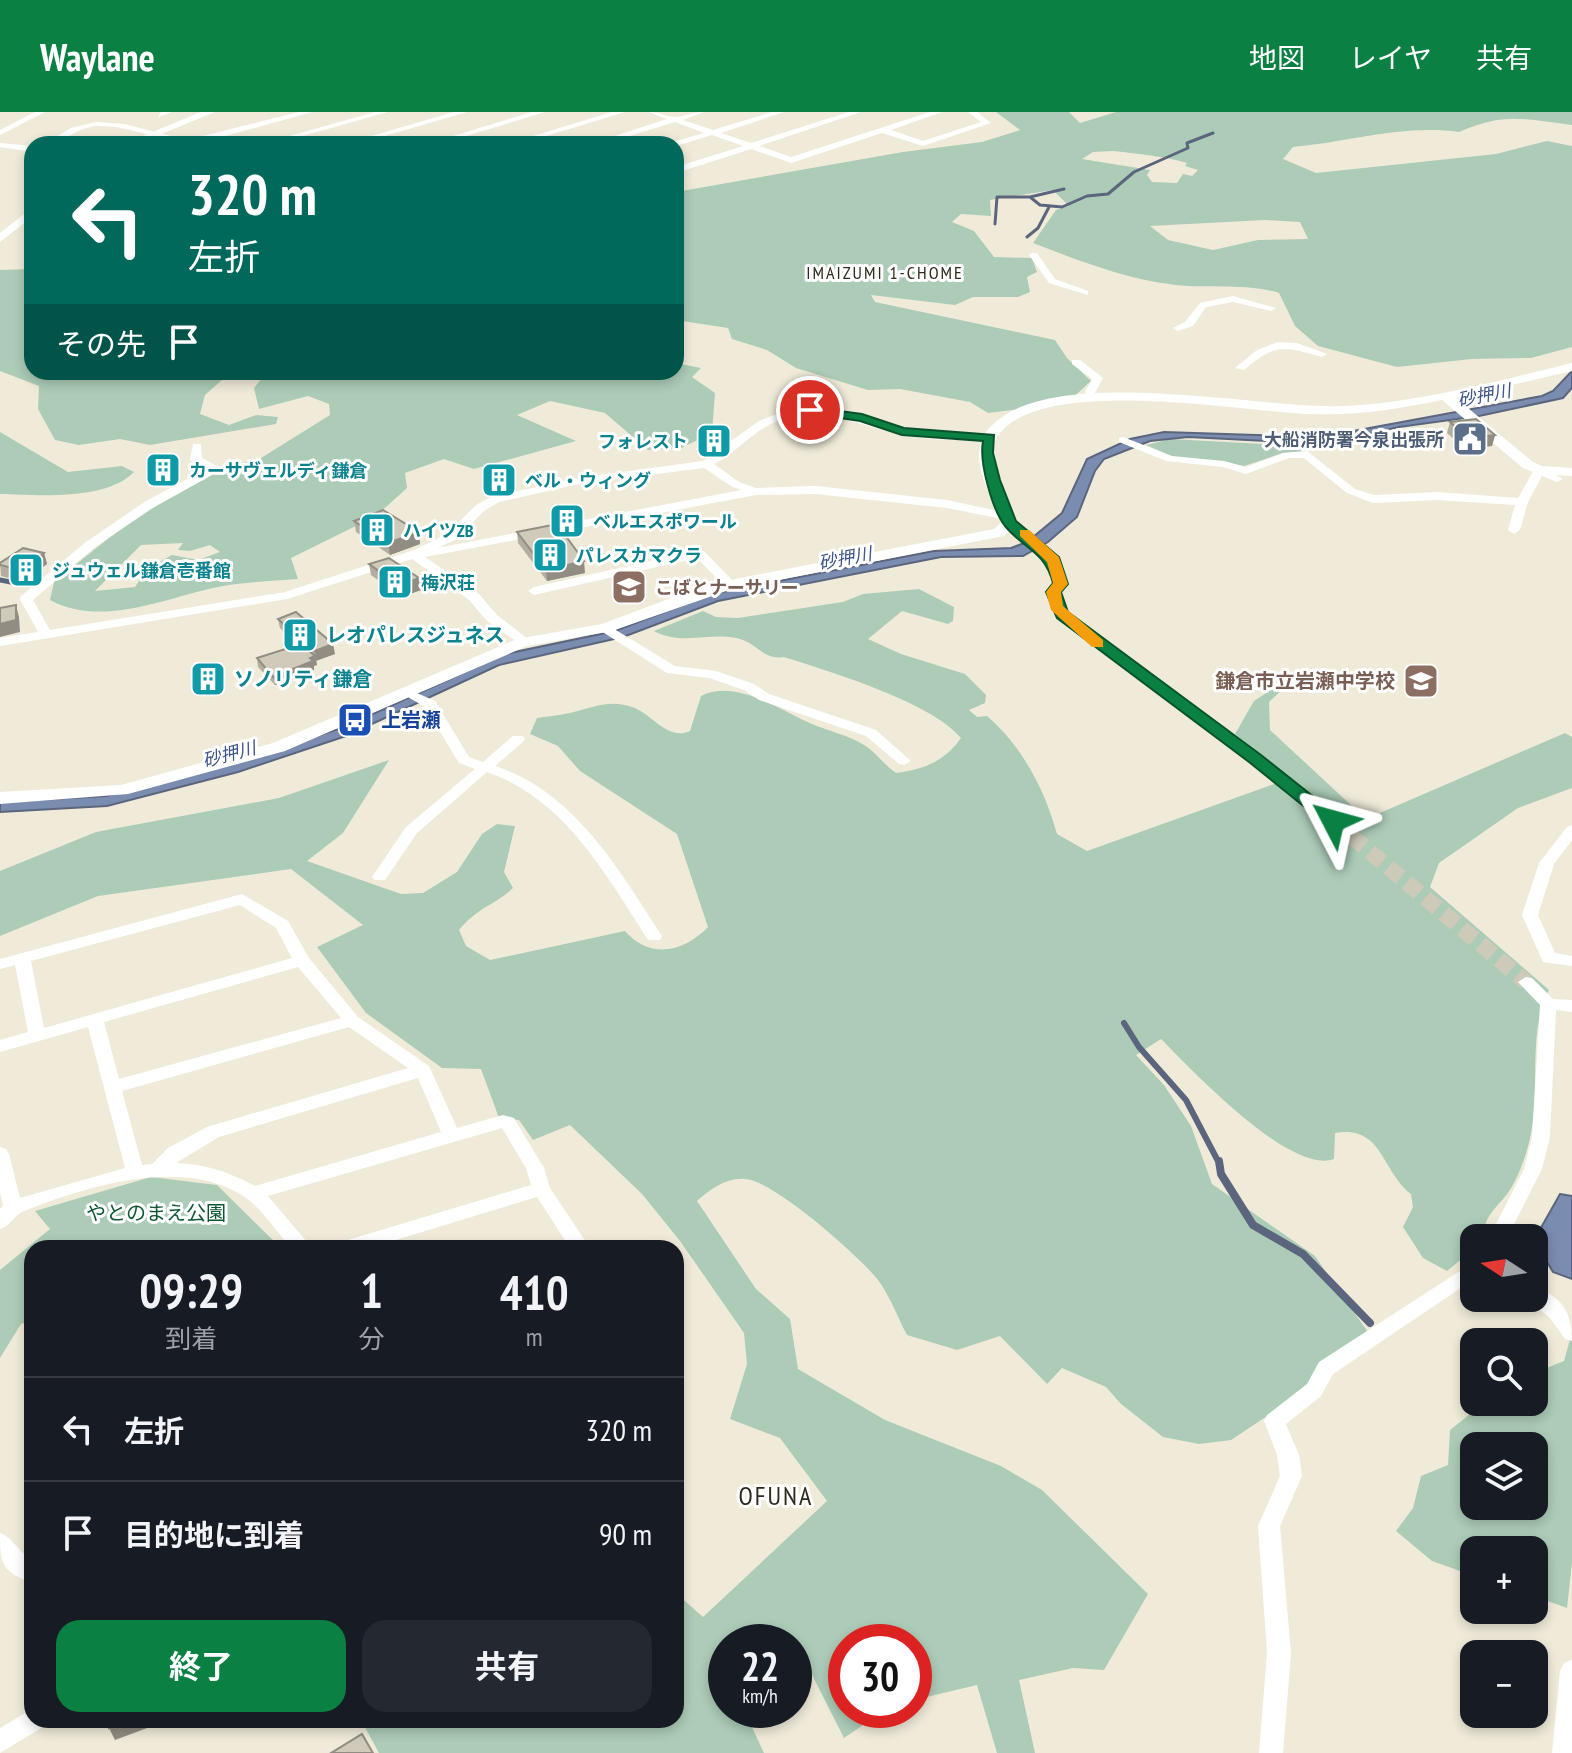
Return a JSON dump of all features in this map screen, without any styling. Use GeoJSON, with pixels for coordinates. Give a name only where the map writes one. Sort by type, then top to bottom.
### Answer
{"type":"FeatureCollection","features":[{"type":"Feature","properties":{"kind":"street"},"geometry":{"type":"LineString","coordinates":[[0,133],[41,112]]}},
{"type":"Feature","properties":{"kind":"street"},"geometry":{"type":"LineString","coordinates":[[63,136],[81,126],[125,122],[151,136],[210,112]]}},
{"type":"Feature","properties":{"kind":"street"},"geometry":{"type":"LineString","coordinates":[[216,136],[308,112]]}},
{"type":"Feature","properties":{"kind":"street"},"geometry":{"type":"LineString","coordinates":[[295,136],[384,112]]}},
{"type":"Feature","properties":{"kind":"street"},"geometry":{"type":"LineString","coordinates":[[377,136],[463,112]]}},
{"type":"Feature","properties":{"kind":"street"},"geometry":{"type":"LineString","coordinates":[[458,136],[541,112]]}},
{"type":"Feature","properties":{"kind":"street"},"geometry":{"type":"LineString","coordinates":[[538,136],[621,112]]}},
{"type":"Feature","properties":{"kind":"street"},"geometry":{"type":"LineString","coordinates":[[653,112],[802,165]]}},
{"type":"Feature","properties":{"kind":"street"},"geometry":{"type":"LineString","coordinates":[[621,136],[700,112]]}},
{"type":"Feature","properties":{"kind":"street"},"geometry":{"type":"LineString","coordinates":[[684,142],[780,112]]}},
{"type":"Feature","properties":{"kind":"street"},"geometry":{"type":"LineString","coordinates":[[684,167],[857,112]]}},
{"type":"Feature","properties":{"kind":"street"},"geometry":{"type":"LineString","coordinates":[[905,112],[923,117]]}},
{"type":"Feature","properties":{"kind":"street"},"geometry":{"type":"LineString","coordinates":[[791,160],[938,112]]}},
{"type":"Feature","properties":{"kind":"street"},"geometry":{"type":"LineString","coordinates":[[882,130],[923,144],[987,123],[972,112]]}},
{"type":"Feature","properties":{"kind":"street"},"geometry":{"type":"LineString","coordinates":[[416,117],[461,135]]}},
{"type":"Feature","properties":{"kind":"street"},"geometry":{"type":"LineString","coordinates":[[0,145],[24,148]]}},
{"type":"Feature","properties":{"kind":"street"},"geometry":{"type":"LineString","coordinates":[[0,239],[24,218]]}},
{"type":"Feature","properties":{"kind":"street"},"geometry":{"type":"LineString","coordinates":[[1034,255],[1052,281],[1085,293]]}},
{"type":"Feature","properties":{"kind":"street"},"geometry":{"type":"LineString","coordinates":[[1178,328],[1189,324],[1203,305],[1233,299],[1271,308]]}},
{"type":"Feature","properties":{"kind":"street"},"geometry":{"type":"LineString","coordinates":[[1240,368],[1264,347],[1295,344],[1322,354]]}},
{"type":"Feature","properties":{"kind":"street"},"geometry":{"type":"LineString","coordinates":[[1076,362],[1098,378],[1087,398]]}},
{"type":"Feature","properties":{"kind":"street"},"geometry":{"type":"LineString","coordinates":[[1009,520],[991,473],[987,453],[990,437],[1000,424],[1023,409],[1042,402],[1087,398],[1346,410],[1444,395],[1572,367]]}},
{"type":"Feature","properties":{"kind":"street"},"geometry":{"type":"LineString","coordinates":[[1444,395],[1539,470],[1557,479]]}},
{"type":"Feature","properties":{"kind":"street"},"geometry":{"type":"LineString","coordinates":[[0,642],[287,595],[415,554],[451,537],[480,508],[495,499],[579,481],[706,464],[724,457],[770,420],[798,411],[825,411],[862,418],[902,432],[990,437]]}},
{"type":"Feature","properties":{"kind":"street"},"geometry":{"type":"LineString","coordinates":[[1123,440],[1170,459],[1224,464],[1246,471],[1287,455],[1307,454],[1351,491],[1373,499],[1437,496],[1522,502]]}},
{"type":"Feature","properties":{"kind":"street"},"geometry":{"type":"LineString","coordinates":[[46,634],[26,599],[90,545],[150,504],[215,469],[196,460],[197,446]]}},
{"type":"Feature","properties":{"kind":"street"},"geometry":{"type":"LineString","coordinates":[[706,464],[735,484],[756,491]]}},
{"type":"Feature","properties":{"kind":"street"},"geometry":{"type":"LineString","coordinates":[[1539,470],[1572,472]]}},
{"type":"Feature","properties":{"kind":"street"},"geometry":{"type":"LineString","coordinates":[[1514,530],[1522,502],[1539,470]]}},
{"type":"Feature","properties":{"kind":"street"},"geometry":{"type":"LineString","coordinates":[[415,554],[432,555],[756,491],[815,490],[935,502],[1009,520],[1054,560],[1060,584],[1053,592],[1054,600],[1069,622],[1255,758],[1333,821]]}},
{"type":"Feature","properties":{"kind":"street"},"geometry":{"type":"LineString","coordinates":[[0,798],[122,790],[279,747],[409,694],[523,642],[607,629],[693,595],[730,585],[999,533],[1009,520]]}},
{"type":"Feature","properties":{"kind":"street"},"geometry":{"type":"LineString","coordinates":[[415,554],[474,597],[492,618],[523,642]]}},
{"type":"Feature","properties":{"kind":"street"},"geometry":{"type":"LineString","coordinates":[[534,591],[700,554],[730,585]]}},
{"type":"Feature","properties":{"kind":"street"},"geometry":{"type":"LineString","coordinates":[[607,629],[672,670],[711,674],[749,687],[764,697],[871,733],[904,761]]}},
{"type":"Feature","properties":{"kind":"street"},"geometry":{"type":"LineString","coordinates":[[409,694],[428,703],[464,760],[505,773],[557,805],[578,827],[654,936]]}},
{"type":"Feature","properties":{"kind":"street"},"geometry":{"type":"LineString","coordinates":[[380,877],[411,830],[481,767],[518,739]]}},
{"type":"Feature","properties":{"kind":"street"},"geometry":{"type":"LineString","coordinates":[[1572,830],[1547,863],[1530,915],[1549,958],[1572,961]]}},
{"type":"Feature","properties":{"kind":"street"},"geometry":{"type":"LineString","coordinates":[[0,964],[242,899],[282,925],[302,961],[352,1021],[423,1070],[452,1136]]}},
{"type":"Feature","properties":{"kind":"street"},"geometry":{"type":"LineString","coordinates":[[22,958],[37,1035]]}},
{"type":"Feature","properties":{"kind":"street"},"geometry":{"type":"LineString","coordinates":[[0,1046],[302,961]]}},
{"type":"Feature","properties":{"kind":"street"},"geometry":{"type":"LineString","coordinates":[[1526,982],[1548,1004],[1572,1006]]}},
{"type":"Feature","properties":{"kind":"street"},"geometry":{"type":"LineString","coordinates":[[1505,1224],[1533,1169],[1541,1137],[1548,1004]]}},
{"type":"Feature","properties":{"kind":"street"},"geometry":{"type":"LineString","coordinates":[[95,1020],[135,1171]]}},
{"type":"Feature","properties":{"kind":"street"},"geometry":{"type":"LineString","coordinates":[[113,1087],[352,1021]]}},
{"type":"Feature","properties":{"kind":"street"},"geometry":{"type":"LineString","coordinates":[[159,1168],[174,1153],[213,1132],[423,1070]]}},
{"type":"Feature","properties":{"kind":"street"},"geometry":{"type":"LineString","coordinates":[[253,1194],[503,1121],[508,1123],[535,1168],[541,1189],[575,1240]]}},
{"type":"Feature","properties":{"kind":"street"},"geometry":{"type":"LineString","coordinates":[[0,1154],[7,1195],[0,1222]]}},
{"type":"Feature","properties":{"kind":"street"},"geometry":{"type":"LineString","coordinates":[[7,1195],[159,1168],[229,1180],[253,1194],[295,1240]]}},
{"type":"Feature","properties":{"kind":"street"},"geometry":{"type":"LineString","coordinates":[[372,1240],[541,1189]]}},
{"type":"Feature","properties":{"kind":"street"},"geometry":{"type":"LineString","coordinates":[[1271,1753],[1279,1653],[1269,1526],[1291,1476],[1288,1455],[1274,1421],[1314,1390],[1326,1368],[1460,1278]]}},
{"type":"Feature","properties":{"kind":"street"},"geometry":{"type":"LineString","coordinates":[[1548,1305],[1557,1312],[1572,1333]]}},
{"type":"Feature","properties":{"kind":"street"},"geometry":{"type":"LineString","coordinates":[[0,1543],[14,1561],[24,1568]]}},
{"type":"Feature","properties":{"kind":"street"},"geometry":{"type":"LineString","coordinates":[[1564,1753],[1572,1671]]}},
{"type":"Feature","properties":{"kind":"street"},"geometry":{"type":"LineString","coordinates":[[0,1742],[24,1726]]}},
{"type":"Feature","properties":{"kind":"green space"},"geometry":{"type":"Polygon","coordinates":[[[996,112],[1069,112],[1080,123],[1116,112],[1572,112],[1572,125],[1502,119],[1459,132],[1418,130],[1293,147],[1283,159],[1316,173],[1496,154],[1547,141],[1572,146],[1572,347],[1531,358],[1472,359],[1397,367],[1318,346],[1295,326],[1279,293],[1252,288],[1183,286],[1152,281],[1100,268],[1033,243],[1056,210],[1069,206],[1053,190],[990,200],[991,216],[961,214],[952,222],[974,231],[994,257],[1032,258],[1037,272],[1027,277],[1030,292],[1018,297],[973,297],[955,305],[871,295],[875,302],[1055,340],[1067,358],[1091,381],[1067,403],[988,413],[970,402],[900,389],[868,390],[796,368],[767,350],[732,339],[728,328],[684,321],[684,191],[903,152],[982,142],[1020,130],[996,112]],[[1113,151],[1093,152],[1082,159],[1150,170],[1147,175],[1152,182],[1177,183],[1183,174],[1192,176],[1198,170],[1185,166],[1187,163],[1113,151]],[[1265,220],[1150,226],[1168,240],[1213,250],[1258,240],[1308,239],[1300,222],[1265,220]]]}},
{"type":"Feature","properties":{"kind":"green space"},"geometry":{"type":"Polygon","coordinates":[[[24,269],[24,380],[222,380],[205,395],[200,414],[229,425],[256,415],[278,417],[276,424],[150,445],[120,439],[79,445],[55,440],[38,409],[39,386],[0,371],[0,270],[24,269]]]}},
{"type":"Feature","properties":{"kind":"green space"},"geometry":{"type":"Polygon","coordinates":[[[684,365],[701,368],[692,377],[715,393],[712,433],[681,448],[648,450],[605,413],[550,401],[517,415],[576,441],[474,469],[444,459],[405,473],[407,488],[376,516],[291,558],[298,579],[218,587],[112,611],[70,608],[50,600],[54,582],[130,521],[224,468],[261,458],[330,415],[329,404],[308,396],[259,409],[254,388],[260,380],[684,380],[684,365]],[[183,543],[141,545],[95,591],[135,587],[147,569],[172,555],[198,560],[220,552],[210,545],[190,551],[178,550],[183,543]]]}},
{"type":"Feature","properties":{"kind":"green space"},"geometry":{"type":"Polygon","coordinates":[[[0,432],[68,472],[122,466],[134,472],[107,488],[89,492],[0,494],[0,432]]]}},
{"type":"Feature","properties":{"kind":"green space"},"geometry":{"type":"Polygon","coordinates":[[[1171,439],[1301,446],[1308,451],[1283,453],[1244,466],[1173,457],[1146,445],[1171,439]]]}},
{"type":"Feature","properties":{"kind":"green space"},"geometry":{"type":"Polygon","coordinates":[[[919,589],[954,607],[953,621],[948,624],[902,611],[868,639],[901,654],[965,674],[986,695],[985,703],[969,710],[977,717],[987,716],[1011,741],[1039,785],[1057,834],[1087,851],[1277,783],[1317,817],[1334,813],[1235,734],[1254,701],[1277,686],[1282,690],[1269,702],[1270,730],[1366,819],[1565,733],[1572,737],[1572,788],[1518,808],[1439,863],[1430,887],[1549,990],[1538,1024],[1530,1138],[1516,1180],[1486,1224],[1460,1224],[1460,1260],[1447,1271],[1423,1258],[1403,1227],[1413,1207],[1411,1194],[1393,1174],[1380,1152],[1363,1136],[1351,1132],[1335,1133],[1334,1159],[1315,1160],[1293,1151],[1243,1117],[1161,1039],[1136,1055],[1164,1085],[1191,1126],[1212,1184],[1315,1256],[1370,1335],[1302,1393],[1231,1440],[1199,1444],[1163,1437],[1121,1404],[1106,1387],[1062,1368],[1047,1384],[1000,1336],[957,1350],[907,1335],[878,1280],[796,1206],[759,1183],[746,1179],[719,1185],[697,1201],[756,1289],[790,1319],[798,1369],[885,1420],[1001,1466],[1042,1490],[1148,1594],[1104,1670],[1073,1668],[1019,1680],[1035,1753],[997,1753],[977,1685],[932,1696],[932,1624],[828,1624],[828,1706],[812,1675],[812,1624],[708,1624],[708,1728],[752,1728],[764,1753],[379,1753],[365,1728],[684,1728],[684,1600],[703,1617],[827,1501],[780,1438],[730,1419],[747,1364],[744,1333],[684,1247],[684,1240],[679,1240],[642,1194],[570,1125],[533,1140],[519,1120],[499,1118],[481,1069],[442,1068],[366,1013],[317,947],[363,925],[291,869],[98,896],[0,936],[0,871],[96,832],[279,798],[389,760],[343,833],[307,861],[401,894],[423,893],[457,872],[482,834],[497,824],[515,826],[504,872],[513,888],[473,916],[459,930],[466,946],[490,960],[625,931],[645,946],[656,949],[678,947],[699,936],[708,927],[677,834],[580,771],[558,746],[530,734],[537,718],[604,704],[619,704],[635,708],[668,730],[682,733],[690,731],[701,696],[729,691],[758,698],[858,742],[873,751],[896,773],[940,759],[961,738],[927,712],[904,701],[827,671],[784,657],[772,657],[733,637],[676,638],[654,631],[703,611],[716,617],[738,618],[843,602],[863,594],[919,589]]]}},
{"type":"Feature","properties":{"kind":"green space","name":"やとのまえ公園"},"geometry":{"type":"Polygon","coordinates":[[[151,1177],[217,1185],[273,1240],[37,1240],[50,1229],[35,1211],[151,1177]]]}},
{"type":"Feature","properties":{"kind":"green space","name":"やとのまえ公園"},"geometry":{"type":"Polygon","coordinates":[[[24,1250],[24,1323],[0,1358],[0,1270],[24,1250]]]}},
{"type":"Feature","properties":{"kind":"green space"},"geometry":{"type":"Polygon","coordinates":[[[1572,1332],[1572,1563],[1567,1608],[1548,1601],[1548,1536],[1460,1536],[1460,1571],[1432,1561],[1396,1531],[1413,1508],[1421,1476],[1448,1465],[1450,1430],[1468,1416],[1548,1416],[1548,1367],[1564,1361],[1572,1332]]]}},
{"type":"Feature","properties":{"kind":"green space"},"geometry":{"type":"Polygon","coordinates":[[[839,1728],[859,1728],[844,1738],[839,1728]]]}},
{"type":"Feature","properties":{"kind":"water","name":"砂押川"},"geometry":{"type":"Polygon","coordinates":[[[1572,371],[1572,388],[1563,398],[1479,416],[1399,427],[1328,444],[1188,437],[1150,441],[1104,459],[1095,471],[1077,517],[1048,542],[1023,556],[941,557],[718,601],[623,637],[499,665],[346,736],[238,772],[107,806],[0,812],[0,802],[106,796],[232,764],[344,727],[505,654],[615,631],[712,594],[934,551],[1011,548],[1027,542],[1062,513],[1087,459],[1130,439],[1164,432],[1321,437],[1542,396],[1553,391],[1572,371]]]}},
{"type":"Feature","properties":{"kind":"water"},"geometry":{"type":"Polygon","coordinates":[[[1560,1194],[1572,1196],[1572,1279],[1553,1272],[1548,1264],[1548,1224],[1543,1224],[1560,1194]]]}},
{"type":"Feature","properties":{"kind":"building"},"geometry":{"type":"Polygon","coordinates":[[[1476,419],[1495,435],[1468,438],[1450,422],[1476,419]]]}},
{"type":"Feature","properties":{"kind":"building"},"geometry":{"type":"Polygon","coordinates":[[[383,510],[419,532],[388,543],[354,521],[383,510]]]}},
{"type":"Feature","properties":{"kind":"building"},"geometry":{"type":"Polygon","coordinates":[[[557,524],[584,561],[546,570],[517,532],[557,524]]]}},
{"type":"Feature","properties":{"kind":"building"},"geometry":{"type":"Polygon","coordinates":[[[23,548],[44,553],[21,570],[0,565],[0,563],[23,548]]]}},
{"type":"Feature","properties":{"kind":"building"},"geometry":{"type":"Polygon","coordinates":[[[389,558],[419,578],[400,586],[369,564],[389,558]]]}},
{"type":"Feature","properties":{"kind":"building"},"geometry":{"type":"Polygon","coordinates":[[[16,605],[16,620],[0,624],[0,608],[16,605]]]}},
{"type":"Feature","properties":{"kind":"building"},"geometry":{"type":"Polygon","coordinates":[[[296,612],[333,644],[315,651],[278,619],[296,612]]]}},
{"type":"Feature","properties":{"kind":"building"},"geometry":{"type":"Polygon","coordinates":[[[301,644],[315,656],[310,658],[313,661],[273,677],[257,658],[301,644]]]}},
{"type":"Feature","properties":{"kind":"building"},"geometry":{"type":"Polygon","coordinates":[[[362,1734],[373,1753],[331,1753],[362,1734]]]}},
{"type":"Feature","properties":{"kind":"waterway"},"geometry":{"type":"LineString","coordinates":[[1030,197],[1040,205],[1062,207],[1087,196],[1108,194],[1134,172],[1188,148],[1187,143],[1213,133]]}},
{"type":"Feature","properties":{"kind":"waterway"},"geometry":{"type":"LineString","coordinates":[[1030,197],[1064,189]]}},
{"type":"Feature","properties":{"kind":"waterway"},"geometry":{"type":"LineString","coordinates":[[995,224],[997,197],[1030,197]]}},
{"type":"Feature","properties":{"kind":"waterway"},"geometry":{"type":"LineString","coordinates":[[1027,237],[1038,228],[1049,207]]}},
{"type":"Feature","properties":{"kind":"waterway"},"geometry":{"type":"LineString","coordinates":[[0,580],[16,583]]}},
{"type":"Feature","properties":{"kind":"waterway"},"geometry":{"type":"LineString","coordinates":[[1124,1023],[1139,1047],[1186,1100],[1219,1163]]}},
{"type":"Feature","properties":{"kind":"waterway"},"geometry":{"type":"LineString","coordinates":[[1219,1161],[1221,1174],[1253,1225],[1303,1254],[1370,1323]]}},
{"type":"Feature","properties":{"kind":"tunnel"},"geometry":{"type":"LineString","coordinates":[[1333,821],[1526,982]]}},
{"type":"Feature","properties":{"kind":"slow traffic"},"geometry":{"type":"LineString","coordinates":[[1024,533],[1054,560],[1060,584],[1053,592],[1056,607],[1077,629],[1097,643]]}},
{"type":"Feature","properties":{"kind":"place","name":"大船消防署今泉出張所"},"geometry":{"type":"Point","coordinates":[1470,439]}},
{"type":"Feature","properties":{"kind":"place","name":"フォレスト"},"geometry":{"type":"Point","coordinates":[714,441]}},
{"type":"Feature","properties":{"kind":"place","name":"カーサヴェルディ鎌倉"},"geometry":{"type":"Point","coordinates":[163,470]}},
{"type":"Feature","properties":{"kind":"place","name":"ベル・ウィング"},"geometry":{"type":"Point","coordinates":[499,480]}},
{"type":"Feature","properties":{"kind":"place","name":"ベルエスポワール"},"geometry":{"type":"Point","coordinates":[567,521]}},
{"type":"Feature","properties":{"kind":"place","name":"ハイツZB"},"geometry":{"type":"Point","coordinates":[377,530]}},
{"type":"Feature","properties":{"kind":"place","name":"パレスカマクラ"},"geometry":{"type":"Point","coordinates":[550,555]}},
{"type":"Feature","properties":{"kind":"place","name":"ジュウェル鎌倉壱番館"},"geometry":{"type":"Point","coordinates":[26,570]}},
{"type":"Feature","properties":{"kind":"place","name":"梅沢荘"},"geometry":{"type":"Point","coordinates":[395,582]}},
{"type":"Feature","properties":{"kind":"place","name":"こばとナーサリー"},"geometry":{"type":"Point","coordinates":[629,587]}},
{"type":"Feature","properties":{"kind":"place","name":"レオパレスジュネス"},"geometry":{"type":"Point","coordinates":[300,635]}},
{"type":"Feature","properties":{"kind":"place","name":"ソノリティ鎌倉"},"geometry":{"type":"Point","coordinates":[208,679]}},
{"type":"Feature","properties":{"kind":"place","name":"鎌倉市立岩瀬中学校"},"geometry":{"type":"Point","coordinates":[1421,681]}},
{"type":"Feature","properties":{"kind":"place","name":"上岩瀬"},"geometry":{"type":"Point","coordinates":[355,720]}},
{"type":"Feature","properties":{"kind":"district","name":"IMAIZUMI 1-CHOME"},"geometry":{"type":"Point","coordinates":[885,272]}},
{"type":"Feature","properties":{"kind":"district","name":"OFUNA"},"geometry":{"type":"Point","coordinates":[776,1495]}},
{"type":"Feature","properties":{"kind":"route"},"geometry":{"type":"LineString","coordinates":[[810,410],[862,418],[902,432],[990,437],[987,453],[993,480],[1010,523],[1054,560],[1060,584],[1053,592],[1054,600],[1062,615],[1255,758],[1333,821]]}}]}
